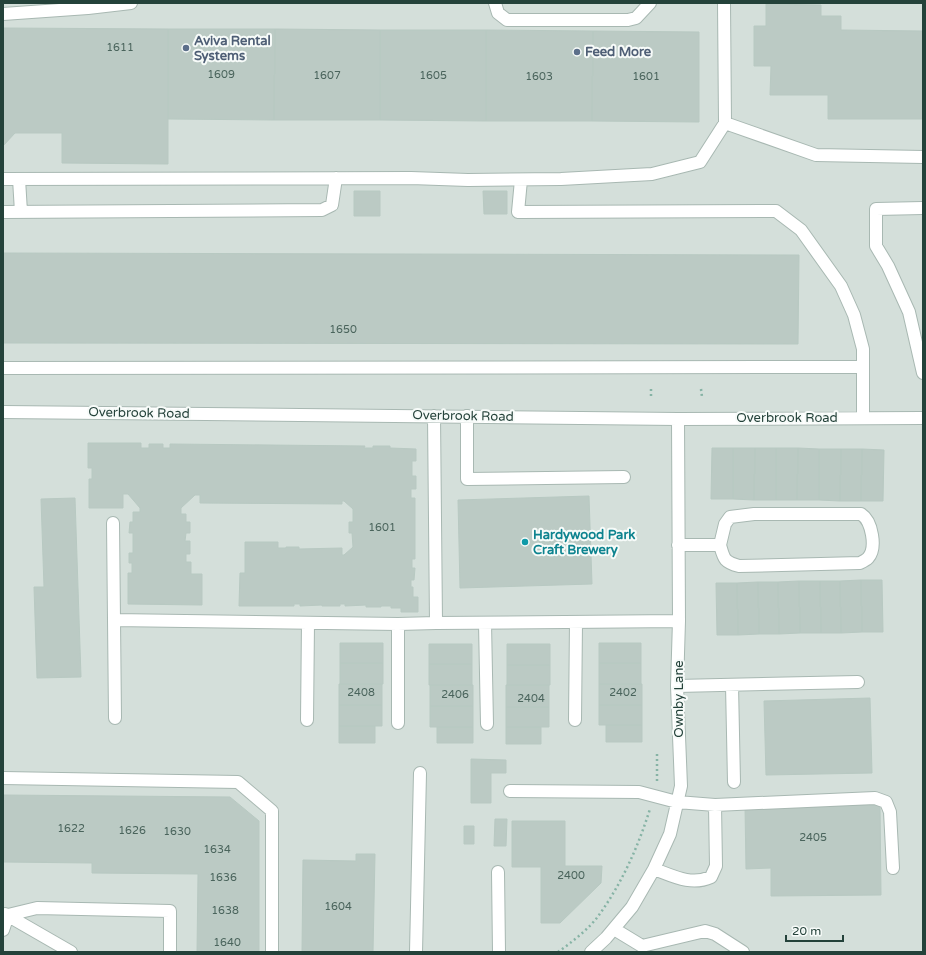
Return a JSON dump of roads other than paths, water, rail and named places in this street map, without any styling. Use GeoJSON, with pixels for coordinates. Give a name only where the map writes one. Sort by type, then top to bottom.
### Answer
{"type":"FeatureCollection","features":[{"type":"Feature","properties":{"kind":"street"},"geometry":{"type":"LineString","coordinates":[[3,14],[28,8],[131,3]]}},
{"type":"Feature","properties":{"kind":"street"},"geometry":{"type":"LineString","coordinates":[[495,3],[498,14],[507,20],[628,20],[636,18],[650,3]]}},
{"type":"Feature","properties":{"kind":"street"},"geometry":{"type":"LineString","coordinates":[[3,179],[336,178],[521,180],[652,174],[700,162],[725,123],[724,3]]}},
{"type":"Feature","properties":{"kind":"street"},"geometry":{"type":"LineString","coordinates":[[725,123],[816,155],[923,157]]}},
{"type":"Feature","properties":{"kind":"street"},"geometry":{"type":"LineString","coordinates":[[3,212],[322,210],[332,205],[336,178]]}},
{"type":"Feature","properties":{"kind":"street"},"geometry":{"type":"LineString","coordinates":[[19,179],[21,212]]}},
{"type":"Feature","properties":{"kind":"street"},"geometry":{"type":"LineString","coordinates":[[521,180],[518,212],[776,211],[801,230],[841,286],[854,315],[863,350],[863,418]]}},
{"type":"Feature","properties":{"kind":"street"},"geometry":{"type":"LineString","coordinates":[[923,208],[876,209],[876,246],[888,266],[909,312],[923,373]]}},
{"type":"Feature","properties":{"kind":"street"},"geometry":{"type":"LineString","coordinates":[[3,368],[863,367]]}},
{"type":"Feature","properties":{"kind":"street","name":"Overbrook Road"},"geometry":{"type":"LineString","coordinates":[[3,412],[678,419],[863,418],[923,415]]}},
{"type":"Feature","properties":{"kind":"street"},"geometry":{"type":"LineString","coordinates":[[434,416],[436,623]]}},
{"type":"Feature","properties":{"kind":"street"},"geometry":{"type":"LineString","coordinates":[[467,416],[467,479],[624,477]]}},
{"type":"Feature","properties":{"kind":"street","name":"Ownby Lane"},"geometry":{"type":"LineString","coordinates":[[591,952],[614,929],[632,907],[654,870],[670,834],[681,786],[677,686],[679,621],[678,419]]}},
{"type":"Feature","properties":{"kind":"street"},"geometry":{"type":"LineString","coordinates":[[754,514],[861,514],[867,518],[871,526],[872,549],[868,558],[860,563],[739,566],[728,563],[724,557],[720,545],[725,524],[730,517],[754,514]]}},
{"type":"Feature","properties":{"kind":"street"},"geometry":{"type":"LineString","coordinates":[[113,523],[115,718]]}},
{"type":"Feature","properties":{"kind":"street"},"geometry":{"type":"LineString","coordinates":[[678,545],[720,545]]}},
{"type":"Feature","properties":{"kind":"street"},"geometry":{"type":"LineString","coordinates":[[114,620],[398,624],[679,621]]}},
{"type":"Feature","properties":{"kind":"street"},"geometry":{"type":"LineString","coordinates":[[575,720],[576,622]]}},
{"type":"Feature","properties":{"kind":"street"},"geometry":{"type":"LineString","coordinates":[[307,720],[308,623]]}},
{"type":"Feature","properties":{"kind":"street"},"geometry":{"type":"LineString","coordinates":[[485,623],[487,724]]}},
{"type":"Feature","properties":{"kind":"street"},"geometry":{"type":"LineString","coordinates":[[398,624],[398,723]]}},
{"type":"Feature","properties":{"kind":"street"},"geometry":{"type":"LineString","coordinates":[[677,686],[858,682]]}},
{"type":"Feature","properties":{"kind":"street"},"geometry":{"type":"LineString","coordinates":[[732,684],[734,782]]}},
{"type":"Feature","properties":{"kind":"street"},"geometry":{"type":"LineString","coordinates":[[416,952],[420,773]]}},
{"type":"Feature","properties":{"kind":"street"},"geometry":{"type":"LineString","coordinates":[[3,778],[238,782],[272,811],[272,952]]}},
{"type":"Feature","properties":{"kind":"street"},"geometry":{"type":"LineString","coordinates":[[510,791],[639,792],[677,802],[715,805],[875,798],[886,802],[890,812],[893,868]]}},
{"type":"Feature","properties":{"kind":"street"},"geometry":{"type":"LineString","coordinates":[[654,870],[687,881],[702,882],[711,877],[716,866],[715,805]]}},
{"type":"Feature","properties":{"kind":"street"},"geometry":{"type":"LineString","coordinates":[[498,872],[499,952]]}},
{"type":"Feature","properties":{"kind":"street"},"geometry":{"type":"LineString","coordinates":[[6,914],[37,908],[170,911],[170,952]]}},
{"type":"Feature","properties":{"kind":"street"},"geometry":{"type":"LineString","coordinates":[[3,930],[6,914]]}},
{"type":"Feature","properties":{"kind":"street"},"geometry":{"type":"LineString","coordinates":[[6,914],[71,952]]}},
{"type":"Feature","properties":{"kind":"street"},"geometry":{"type":"LineString","coordinates":[[614,929],[647,949],[705,931],[715,934],[743,952]]}},
{"type":"Feature","properties":{"kind":"place","name":"Aviva Rental Systems"},"geometry":{"type":"Point","coordinates":[186,48]}},
{"type":"Feature","properties":{"kind":"place","name":"Feed More"},"geometry":{"type":"Point","coordinates":[577,52]}},
{"type":"Feature","properties":{"kind":"place","name":"Hardywood Park Craft Brewery"},"geometry":{"type":"Point","coordinates":[525,542]}}]}
